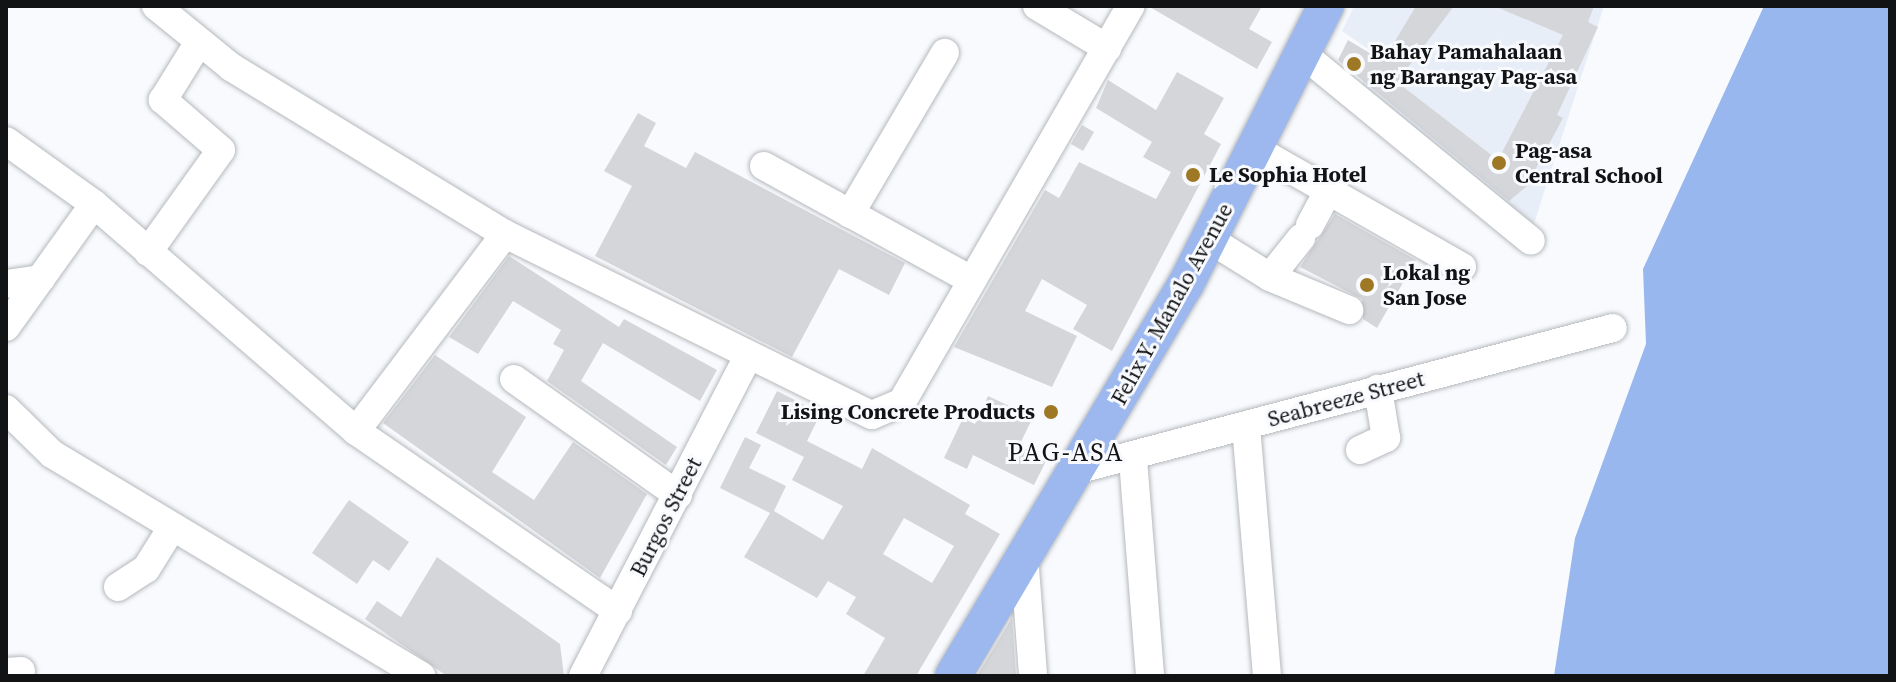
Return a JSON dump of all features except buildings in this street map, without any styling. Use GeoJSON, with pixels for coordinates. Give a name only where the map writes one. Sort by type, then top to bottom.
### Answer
{"type":"FeatureCollection","features":[{"type":"Feature","properties":{"kind":"main road","name":"Felix Y. Manalo Avenue"},"geometry":{"type":"LineString","coordinates":[[953,676],[1024,555],[1080,469],[1209,239],[1257,150],[1326,6]]}},
{"type":"Feature","properties":{"kind":"street"},"geometry":{"type":"LineString","coordinates":[[156,6],[199,42],[505,234],[872,415],[902,402],[1131,6]]}},
{"type":"Feature","properties":{"kind":"street"},"geometry":{"type":"LineString","coordinates":[[1037,6],[1107,48]]}},
{"type":"Feature","properties":{"kind":"street"},"geometry":{"type":"LineString","coordinates":[[148,252],[221,150],[163,100],[199,42]]}},
{"type":"Feature","properties":{"kind":"street"},"geometry":{"type":"LineString","coordinates":[[850,214],[945,53]]}},
{"type":"Feature","properties":{"kind":"street"},"geometry":{"type":"LineString","coordinates":[[1304,55],[1531,241]]}},
{"type":"Feature","properties":{"kind":"street"},"geometry":{"type":"LineString","coordinates":[[6,141],[94,204],[356,431],[618,611]]}},
{"type":"Feature","properties":{"kind":"street"},"geometry":{"type":"LineString","coordinates":[[1257,150],[1326,195],[1462,267]]}},
{"type":"Feature","properties":{"kind":"street"},"geometry":{"type":"LineString","coordinates":[[764,166],[971,280]]}},
{"type":"Feature","properties":{"kind":"street"},"geometry":{"type":"LineString","coordinates":[[1270,277],[1306,231],[1326,195]]}},
{"type":"Feature","properties":{"kind":"street"},"geometry":{"type":"LineString","coordinates":[[6,327],[94,204]]}},
{"type":"Feature","properties":{"kind":"street"},"geometry":{"type":"LineString","coordinates":[[356,431],[505,234]]}},
{"type":"Feature","properties":{"kind":"street"},"geometry":{"type":"LineString","coordinates":[[1209,239],[1270,277],[1349,310]]}},
{"type":"Feature","properties":{"kind":"street"},"geometry":{"type":"LineString","coordinates":[[6,284],[41,279]]}},
{"type":"Feature","properties":{"kind":"street","name":"Seabreeze Street"},"geometry":{"type":"LineString","coordinates":[[1080,469],[1133,459],[1378,389],[1613,328]]}},
{"type":"Feature","properties":{"kind":"street","name":"Burgos Street"},"geometry":{"type":"LineString","coordinates":[[583,676],[748,356]]}},
{"type":"Feature","properties":{"kind":"street"},"geometry":{"type":"LineString","coordinates":[[514,379],[678,495]]}},
{"type":"Feature","properties":{"kind":"street"},"geometry":{"type":"LineString","coordinates":[[1360,450],[1386,438],[1378,389]]}},
{"type":"Feature","properties":{"kind":"street"},"geometry":{"type":"LineString","coordinates":[[6,409],[52,454],[171,529],[422,676]]}},
{"type":"Feature","properties":{"kind":"street"},"geometry":{"type":"LineString","coordinates":[[1246,426],[1267,676]]}},
{"type":"Feature","properties":{"kind":"street"},"geometry":{"type":"LineString","coordinates":[[1133,459],[1150,676]]}},
{"type":"Feature","properties":{"kind":"street"},"geometry":{"type":"LineString","coordinates":[[118,587],[146,569],[171,529]]}},
{"type":"Feature","properties":{"kind":"street"},"geometry":{"type":"LineString","coordinates":[[1024,555],[1033,676]]}},
{"type":"Feature","properties":{"kind":"shaded area","name":"Pag-asa Central School"},"geometry":{"type":"Polygon","coordinates":[[[1354,6],[1604,6],[1531,233],[1357,93],[1378,56],[1342,31],[1354,6]]]}},
{"type":"Feature","properties":{"kind":"water"},"geometry":{"type":"Polygon","coordinates":[[[1764,6],[1890,6],[1890,676],[1554,676],[1575,538],[1646,344],[1643,269],[1764,6]]]}},
{"type":"Feature","properties":{"kind":"place","name":"Bahay Pamahalaan ng Barangay Pag-asa"},"geometry":{"type":"Point","coordinates":[1354,64]}},
{"type":"Feature","properties":{"kind":"place","name":"Pag-asa Central School"},"geometry":{"type":"Point","coordinates":[1499,163]}},
{"type":"Feature","properties":{"kind":"place","name":"Le Sophia Hotel"},"geometry":{"type":"Point","coordinates":[1193,175]}},
{"type":"Feature","properties":{"kind":"place","name":"Lokal ng San Jose"},"geometry":{"type":"Point","coordinates":[1367,285]}},
{"type":"Feature","properties":{"kind":"place","name":"Lising Concrete Products"},"geometry":{"type":"Point","coordinates":[1051,412]}},
{"type":"Feature","properties":{"kind":"district","name":"PAG-ASA"},"geometry":{"type":"Point","coordinates":[1066,453]}}]}
